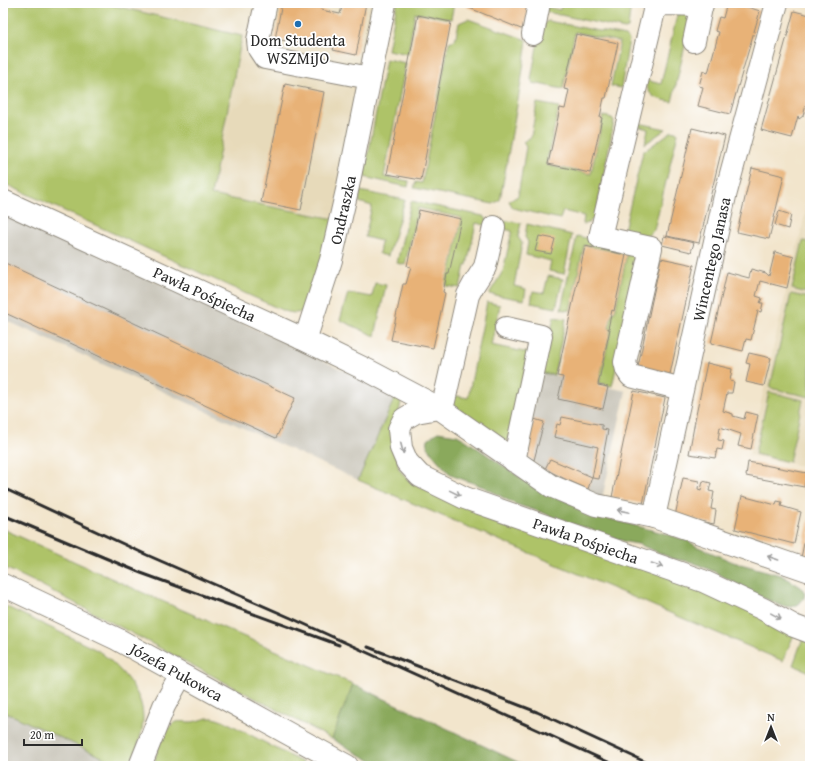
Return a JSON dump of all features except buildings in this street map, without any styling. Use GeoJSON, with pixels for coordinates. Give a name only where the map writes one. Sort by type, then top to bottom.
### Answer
{"type":"FeatureCollection","features":[{"type":"Feature","properties":{"kind":"street"},"geometry":{"type":"LineString","coordinates":[[266,3],[258,40],[259,48],[266,58],[370,78]]}},
{"type":"Feature","properties":{"kind":"street","name":"Ondraszka"},"geometry":{"type":"LineString","coordinates":[[301,338],[308,331],[331,260],[348,186],[385,3]]}},
{"type":"Feature","properties":{"kind":"street"},"geometry":{"type":"LineString","coordinates":[[533,34],[539,3]]}},
{"type":"Feature","properties":{"kind":"street","name":"Wincentego Janasa"},"geometry":{"type":"LineString","coordinates":[[654,517],[725,196],[777,3]]}},
{"type":"Feature","properties":{"kind":"street"},"geometry":{"type":"LineString","coordinates":[[682,389],[631,376],[627,370],[626,362],[651,248],[600,237],[654,11],[659,6],[664,4],[702,4],[694,41]]}},
{"type":"Feature","properties":{"kind":"street","name":"Pawła Pośpiecha"},"geometry":{"type":"LineString","coordinates":[[3,201],[301,338],[405,390],[439,408],[551,486],[596,505],[654,517],[810,571]]}},
{"type":"Feature","properties":{"kind":"street"},"geometry":{"type":"LineString","coordinates":[[404,419],[416,412],[439,408],[444,401],[468,295],[485,267],[494,227]]}},
{"type":"Feature","properties":{"kind":"street"},"geometry":{"type":"LineString","coordinates":[[506,328],[541,336],[514,461]]}},
{"type":"Feature","properties":{"kind":"street","name":"Pawła Pośpiecha"},"geometry":{"type":"LineString","coordinates":[[405,390],[408,403],[408,412],[399,429],[401,448],[407,462],[420,476],[465,498],[703,581],[763,608],[794,626],[810,632]]}},
{"type":"Feature","properties":{"kind":"street","name":"Józefa Pukowca"},"geometry":{"type":"LineString","coordinates":[[3,585],[117,639],[347,766]]}},
{"type":"Feature","properties":{"kind":"street"},"geometry":{"type":"LineString","coordinates":[[140,766],[164,706],[181,675]]}},
{"type":"Feature","properties":{"kind":"shaded area"},"geometry":{"type":"Polygon","coordinates":[[[103,3],[373,3],[335,219],[211,195],[241,36],[103,3]]]}},
{"type":"Feature","properties":{"kind":"shaded area"},"geometry":{"type":"Polygon","coordinates":[[[810,195],[810,454],[807,467],[749,455],[810,195]]]}},
{"type":"Feature","properties":{"kind":"shaded area"},"geometry":{"type":"Polygon","coordinates":[[[3,210],[396,395],[358,480],[3,319],[3,210]]]}},
{"type":"Feature","properties":{"kind":"shaded area"},"geometry":{"type":"Polygon","coordinates":[[[540,372],[626,391],[602,499],[554,479],[523,453],[540,372]]]}},
{"type":"Feature","properties":{"kind":"shaded area"},"geometry":{"type":"Polygon","coordinates":[[[3,711],[115,763],[114,766],[3,766],[3,711]]]}},
{"type":"Feature","properties":{"kind":"green space"},"geometry":{"type":"Polygon","coordinates":[[[3,3],[103,3],[242,36],[211,195],[335,219],[305,311],[294,313],[284,311],[3,183],[3,3]]]}},
{"type":"Feature","properties":{"kind":"green space"},"geometry":{"type":"Polygon","coordinates":[[[397,3],[454,3],[451,19],[415,13],[408,54],[388,50],[397,3]]]}},
{"type":"Feature","properties":{"kind":"green space"},"geometry":{"type":"Polygon","coordinates":[[[562,3],[631,3],[628,28],[625,29],[547,12],[546,7],[560,10],[562,3]]]}},
{"type":"Feature","properties":{"kind":"green space"},"geometry":{"type":"Polygon","coordinates":[[[678,11],[692,15],[672,102],[654,97],[649,91],[645,80],[661,84],[678,11]]]}},
{"type":"Feature","properties":{"kind":"green space"},"geometry":{"type":"Polygon","coordinates":[[[468,19],[527,40],[521,83],[500,200],[493,204],[414,188],[416,182],[422,183],[449,42],[455,40],[459,23],[468,19]]]}},
{"type":"Feature","properties":{"kind":"green space"},"geometry":{"type":"Polygon","coordinates":[[[548,21],[625,36],[629,40],[621,88],[611,86],[620,42],[575,32],[563,89],[533,83],[531,79],[541,25],[548,21]]]}},
{"type":"Feature","properties":{"kind":"green space"},"geometry":{"type":"Polygon","coordinates":[[[386,59],[406,63],[384,177],[409,181],[408,187],[364,177],[386,59]]]}},
{"type":"Feature","properties":{"kind":"green space"},"geometry":{"type":"Polygon","coordinates":[[[537,103],[559,107],[546,165],[591,174],[603,116],[612,118],[614,121],[596,215],[589,223],[583,224],[584,216],[563,211],[560,219],[513,208],[509,201],[518,196],[526,147],[523,142],[531,137],[537,103]]]}},
{"type":"Feature","properties":{"kind":"green space"},"geometry":{"type":"Polygon","coordinates":[[[634,122],[666,129],[645,144],[648,129],[633,125],[634,122]]]}},
{"type":"Feature","properties":{"kind":"green space"},"geometry":{"type":"Polygon","coordinates":[[[672,131],[678,133],[654,230],[646,237],[622,238],[643,152],[672,131]]]}},
{"type":"Feature","properties":{"kind":"green space"},"geometry":{"type":"Polygon","coordinates":[[[360,191],[405,200],[388,256],[379,254],[381,241],[365,237],[372,206],[359,202],[360,191]]]}},
{"type":"Feature","properties":{"kind":"green space"},"geometry":{"type":"Polygon","coordinates":[[[411,201],[483,216],[486,218],[489,226],[476,223],[467,265],[465,265],[460,288],[446,286],[448,275],[450,275],[462,218],[418,208],[405,265],[397,263],[411,201]]]}},
{"type":"Feature","properties":{"kind":"green space"},"geometry":{"type":"Polygon","coordinates":[[[505,222],[521,223],[518,237],[522,243],[514,286],[526,289],[524,300],[489,294],[503,271],[512,231],[500,228],[505,222]]]}},
{"type":"Feature","properties":{"kind":"green space"},"geometry":{"type":"Polygon","coordinates":[[[527,224],[572,235],[564,274],[549,271],[551,261],[526,255],[528,242],[525,237],[527,224]]]}},
{"type":"Feature","properties":{"kind":"green space"},"geometry":{"type":"Polygon","coordinates":[[[577,236],[643,251],[612,386],[599,383],[611,329],[609,328],[613,312],[615,312],[627,254],[584,245],[570,311],[561,309],[577,236]]]}},
{"type":"Feature","properties":{"kind":"green space"},"geometry":{"type":"Polygon","coordinates":[[[803,241],[810,242],[810,294],[792,289],[803,241]]]}},
{"type":"Feature","properties":{"kind":"green space"},"geometry":{"type":"Polygon","coordinates":[[[548,276],[563,279],[556,308],[531,303],[533,291],[544,293],[548,276]]]}},
{"type":"Feature","properties":{"kind":"green space"},"geometry":{"type":"Polygon","coordinates":[[[375,283],[386,285],[375,336],[340,320],[348,293],[372,297],[375,283]]]}},
{"type":"Feature","properties":{"kind":"green space"},"geometry":{"type":"Polygon","coordinates":[[[791,294],[810,298],[810,397],[770,388],[791,294]]]}},
{"type":"Feature","properties":{"kind":"green space"},"geometry":{"type":"Polygon","coordinates":[[[487,302],[500,305],[491,345],[529,353],[509,440],[506,442],[452,404],[452,395],[468,398],[487,302]]]}},
{"type":"Feature","properties":{"kind":"green space"},"geometry":{"type":"Polygon","coordinates":[[[554,317],[566,319],[554,375],[542,373],[554,317]]]}},
{"type":"Feature","properties":{"kind":"green space"},"geometry":{"type":"Polygon","coordinates":[[[769,392],[803,400],[789,462],[755,454],[769,392]]]}},
{"type":"Feature","properties":{"kind":"green space"},"geometry":{"type":"Polygon","coordinates":[[[396,395],[401,402],[399,413],[398,467],[405,477],[415,485],[699,587],[795,632],[783,661],[358,480],[396,395]]]}},
{"type":"Feature","properties":{"kind":"green space"},"geometry":{"type":"Polygon","coordinates":[[[438,432],[457,435],[464,439],[537,489],[610,519],[667,534],[688,541],[733,562],[781,575],[801,587],[805,593],[804,598],[799,604],[792,607],[782,606],[692,562],[674,559],[638,544],[626,542],[596,531],[558,520],[544,513],[515,504],[484,487],[449,473],[433,455],[427,445],[428,439],[438,432]]]}},
{"type":"Feature","properties":{"kind":"green space"},"geometry":{"type":"Polygon","coordinates":[[[3,529],[148,595],[353,684],[332,739],[39,584],[3,567],[3,529]]]}},
{"type":"Feature","properties":{"kind":"green space"},"geometry":{"type":"Polygon","coordinates":[[[3,605],[97,650],[111,661],[125,676],[140,700],[143,715],[140,738],[130,766],[114,766],[115,763],[3,711],[3,605]]]}},
{"type":"Feature","properties":{"kind":"green space"},"geometry":{"type":"Polygon","coordinates":[[[803,638],[810,640],[810,672],[793,665],[803,638]]]}},
{"type":"Feature","properties":{"kind":"green space"},"geometry":{"type":"Polygon","coordinates":[[[353,684],[526,766],[380,766],[332,739],[353,684]]]}},
{"type":"Feature","properties":{"kind":"green space"},"geometry":{"type":"Polygon","coordinates":[[[207,718],[214,718],[228,723],[309,766],[154,766],[161,741],[172,725],[176,722],[192,722],[207,718]]]}},
{"type":"Feature","properties":{"kind":"railway"},"geometry":{"type":"LineString","coordinates":[[3,488],[147,555],[291,618],[617,766]]}},
{"type":"Feature","properties":{"kind":"railway"},"geometry":{"type":"LineString","coordinates":[[3,515],[141,573],[339,645]]}},
{"type":"Feature","properties":{"kind":"railway"},"geometry":{"type":"LineString","coordinates":[[368,647],[537,712],[654,766]]}},
{"type":"Feature","properties":{"kind":"place","name":"Dom Studenta WSZMiJO"},"geometry":{"type":"Point","coordinates":[298,24]}}]}
